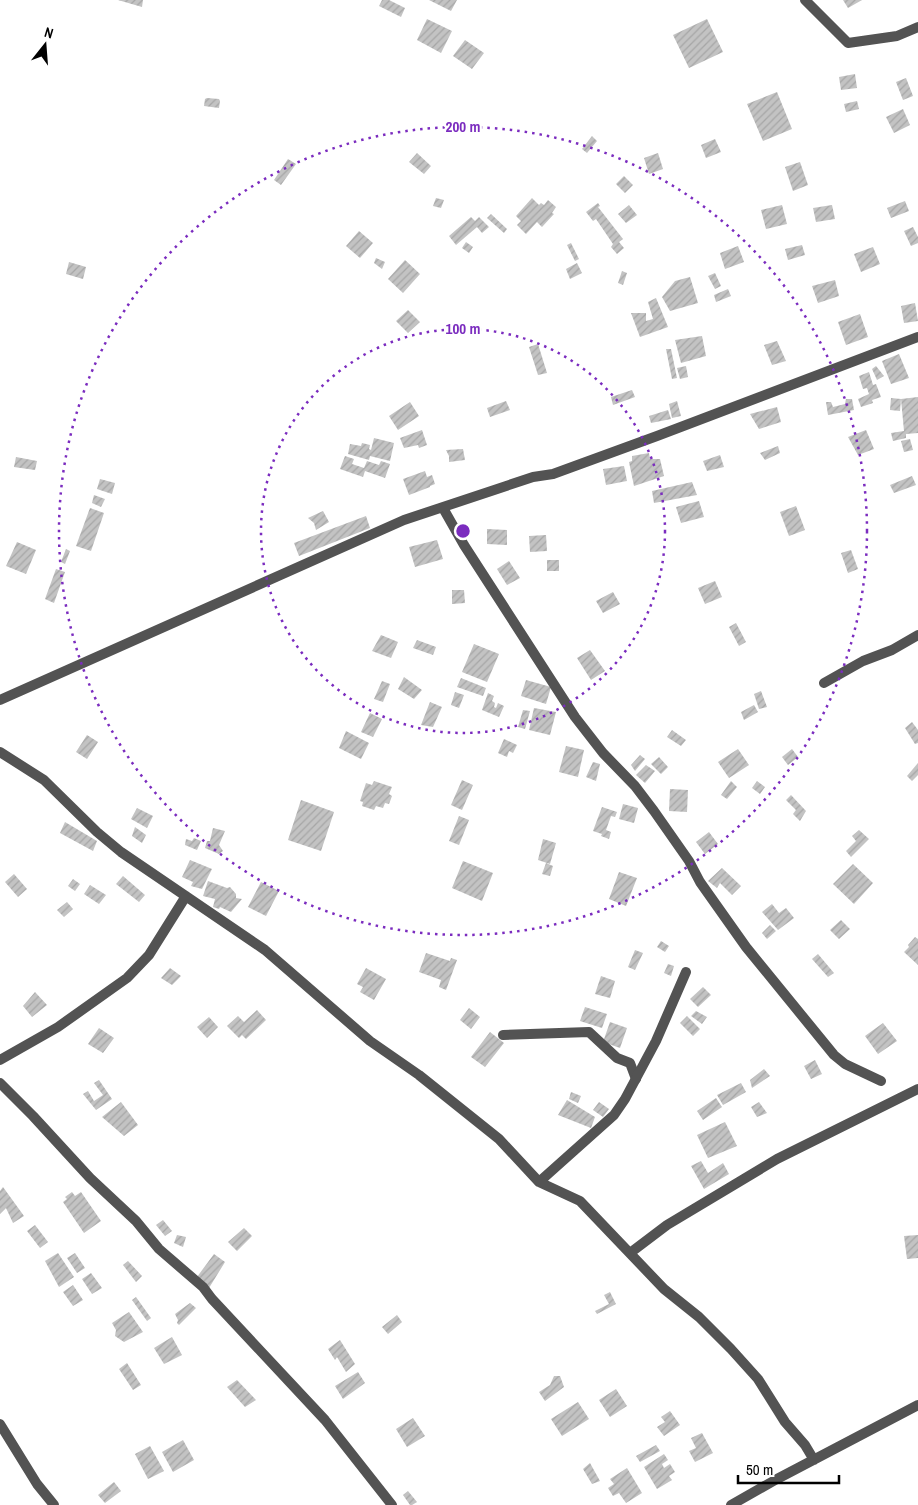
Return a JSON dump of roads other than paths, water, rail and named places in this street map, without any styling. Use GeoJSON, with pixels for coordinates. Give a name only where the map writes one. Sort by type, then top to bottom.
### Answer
{"type":"FeatureCollection","features":[{"type":"Feature","properties":{"kind":"street"},"geometry":{"type":"LineString","coordinates":[[805,0],[848,43],[897,36],[918,28]]}},
{"type":"Feature","properties":{"kind":"street"},"geometry":{"type":"LineString","coordinates":[[0,700],[404,520],[533,477],[553,474],[918,337]]}},
{"type":"Feature","properties":{"kind":"street"},"geometry":{"type":"LineString","coordinates":[[443,508],[464,545],[575,717],[604,753],[635,786],[654,811],[689,861],[700,882],[746,947],[834,1056],[845,1064],[881,1081]]}},
{"type":"Feature","properties":{"kind":"street"},"geometry":{"type":"LineString","coordinates":[[824,683],[863,661],[892,650],[918,635]]}},
{"type":"Feature","properties":{"kind":"street"},"geometry":{"type":"LineString","coordinates":[[0,752],[44,780],[121,852],[265,950],[370,1041],[419,1075],[499,1139],[539,1182],[580,1202],[664,1289],[732,1349],[758,1379],[785,1422],[805,1445],[814,1460]]}},
{"type":"Feature","properties":{"kind":"street"},"geometry":{"type":"LineString","coordinates":[[0,1060],[58,1027],[127,978],[149,955],[186,896]]}},
{"type":"Feature","properties":{"kind":"street"},"geometry":{"type":"LineString","coordinates":[[539,1182],[614,1115],[625,1099],[656,1041],[686,972]]}},
{"type":"Feature","properties":{"kind":"street"},"geometry":{"type":"LineString","coordinates":[[504,1035],[589,1032],[617,1058],[630,1063],[636,1079]]}},
{"type":"Feature","properties":{"kind":"street"},"geometry":{"type":"LineString","coordinates":[[0,1083],[90,1178],[136,1221],[159,1249],[203,1287],[325,1420],[392,1505]]}},
{"type":"Feature","properties":{"kind":"street"},"geometry":{"type":"LineString","coordinates":[[630,1253],[667,1224],[777,1158],[918,1089]]}},
{"type":"Feature","properties":{"kind":"street"},"geometry":{"type":"LineString","coordinates":[[731,1505],[777,1478],[918,1405]]}},
{"type":"Feature","properties":{"kind":"street"},"geometry":{"type":"LineString","coordinates":[[0,1424],[37,1484],[54,1505]]}}]}
